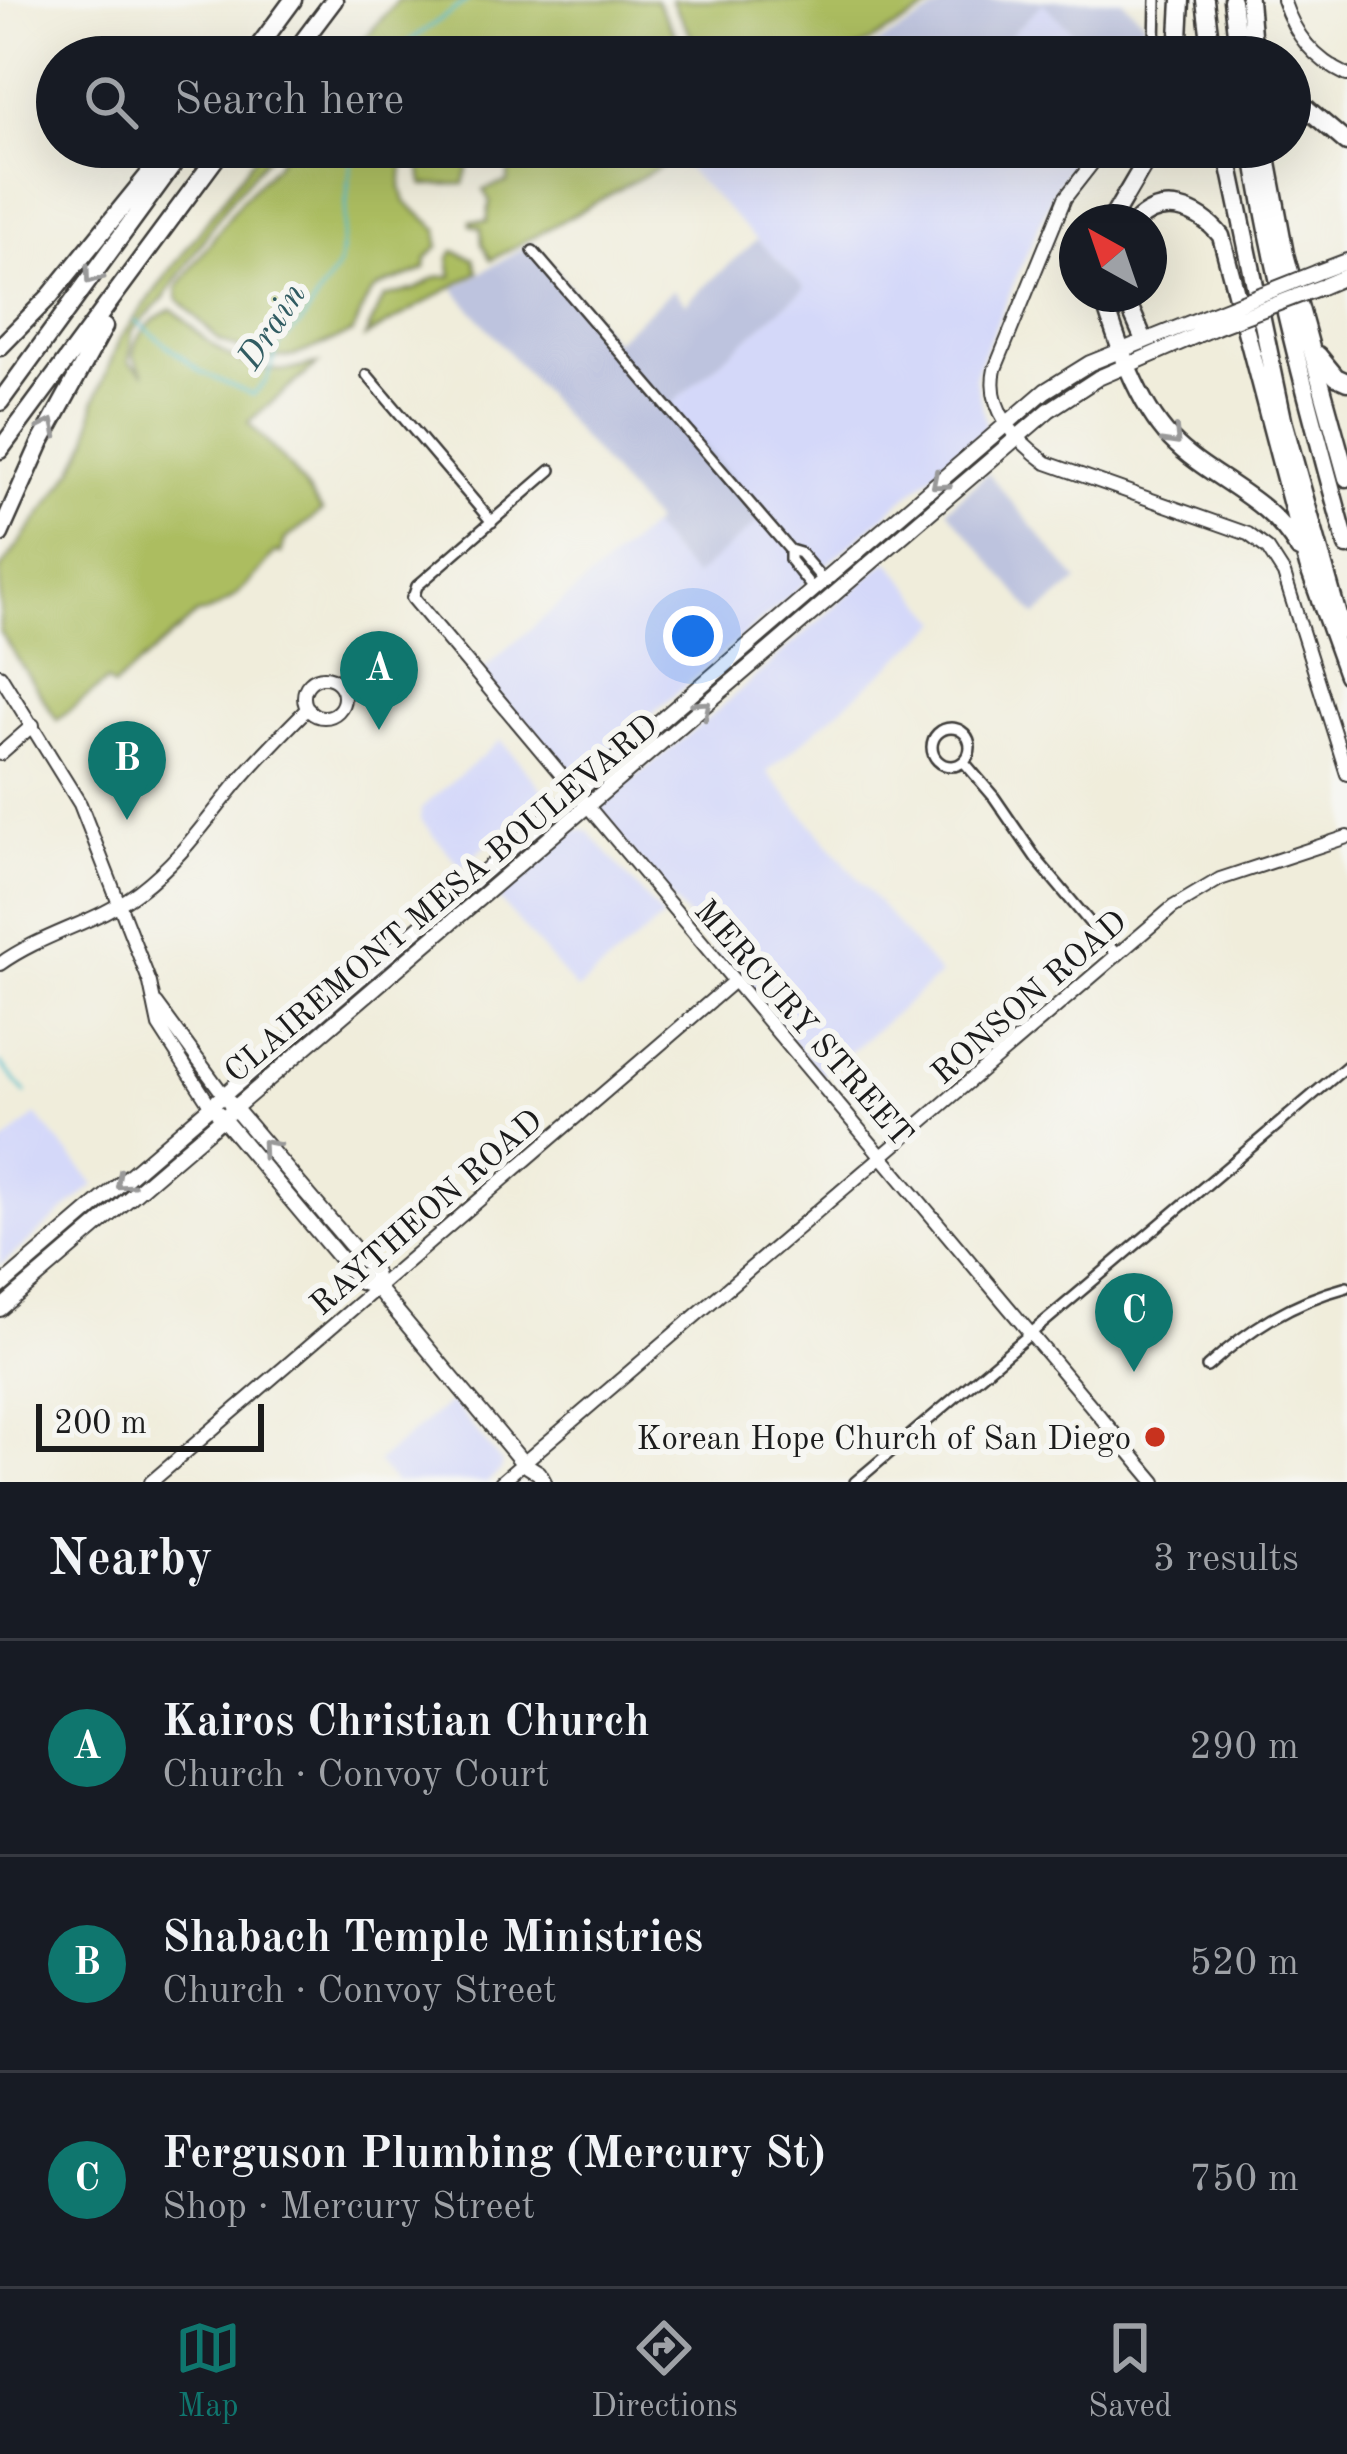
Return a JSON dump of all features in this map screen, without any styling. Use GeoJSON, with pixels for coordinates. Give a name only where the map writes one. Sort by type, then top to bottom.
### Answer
{"type":"FeatureCollection","features":[{"type":"Feature","properties":{"kind":"highway"},"geometry":{"type":"LineString","coordinates":[[307,36],[334,0]]}},
{"type":"Feature","properties":{"kind":"highway"},"geometry":{"type":"LineString","coordinates":[[1179,36],[1181,0]]}},
{"type":"Feature","properties":{"kind":"highway"},"geometry":{"type":"LineString","coordinates":[[1205,0],[1209,36]]}},
{"type":"Feature","properties":{"kind":"highway"},"geometry":{"type":"LineString","coordinates":[[1241,36],[1244,1]]}},
{"type":"Feature","properties":{"kind":"highway"},"geometry":{"type":"LineString","coordinates":[[1244,1],[1250,36]]}},
{"type":"Feature","properties":{"kind":"highway"},"geometry":{"type":"LineString","coordinates":[[1244,1],[1258,36]]}},
{"type":"Feature","properties":{"kind":"highway"},"geometry":{"type":"LineString","coordinates":[[265,36],[291,3]]}},
{"type":"Feature","properties":{"kind":"highway"},"geometry":{"type":"LineString","coordinates":[[1311,112],[1347,143]]}},
{"type":"Feature","properties":{"kind":"highway"},"geometry":{"type":"LineString","coordinates":[[0,347],[50,296],[154,168]]}},
{"type":"Feature","properties":{"kind":"highway"},"geometry":{"type":"LineString","coordinates":[[0,402],[171,168]]}},
{"type":"Feature","properties":{"kind":"highway"},"geometry":{"type":"LineString","coordinates":[[0,450],[209,168]]}},
{"type":"Feature","properties":{"kind":"highway"},"geometry":{"type":"LineString","coordinates":[[1121,204],[1142,168]]}},
{"type":"Feature","properties":{"kind":"highway"},"geometry":{"type":"LineString","coordinates":[[1230,168],[1284,424],[1347,649]]}},
{"type":"Feature","properties":{"kind":"highway"},"geometry":{"type":"LineString","coordinates":[[1256,168],[1305,391],[1347,546]]}},
{"type":"Feature","properties":{"kind":"highway"},"geometry":{"type":"LineString","coordinates":[[1268,168],[1347,478]]}},
{"type":"Feature","properties":{"kind":"highway"},"geometry":{"type":"LineString","coordinates":[[1167,210],[1183,208],[1204,216],[1221,236],[1308,566],[1347,675]]}},
{"type":"Feature","properties":{"kind":"highway"},"geometry":{"type":"LineString","coordinates":[[0,533],[49,426],[136,269]]}},
{"type":"Feature","properties":{"kind":"highway"},"geometry":{"type":"LineString","coordinates":[[1109,312],[1125,357],[1154,416],[1170,437],[1271,513],[1308,566]]}},
{"type":"Feature","properties":{"kind":"highway"},"geometry":{"type":"LineString","coordinates":[[1132,312],[1144,340]]}},
{"type":"Feature","properties":{"kind":"highway"},"geometry":{"type":"LineString","coordinates":[[1309,341],[1324,366],[1347,382]]}},
{"type":"Feature","properties":{"kind":"main road","name":"CLAIREMONT MESA BOULEVARD"},"geometry":{"type":"LineString","coordinates":[[0,1309],[587,808],[1006,423],[1062,379],[1319,279],[1347,261]]}},
{"type":"Feature","properties":{"kind":"main road","name":"CLAIREMONT MESA BOULEVARD"},"geometry":{"type":"LineString","coordinates":[[1319,279],[1347,276]]}},
{"type":"Feature","properties":{"kind":"main road","name":"CLAIREMONT MESA BOULEVARD"},"geometry":{"type":"LineString","coordinates":[[0,1287],[574,794],[1018,436],[1144,340],[1214,321]]}},
{"type":"Feature","properties":{"kind":"main road"},"geometry":{"type":"LineString","coordinates":[[217,1099],[374,1271],[377,1288],[544,1482]]}},
{"type":"Feature","properties":{"kind":"main road"},"geometry":{"type":"LineString","coordinates":[[523,1463],[524,1482]]}},
{"type":"Feature","properties":{"kind":"street"},"geometry":{"type":"LineString","coordinates":[[1155,36],[1156,0]]}},
{"type":"Feature","properties":{"kind":"street"},"geometry":{"type":"LineString","coordinates":[[1283,0],[1299,36]]}},
{"type":"Feature","properties":{"kind":"street"},"geometry":{"type":"LineString","coordinates":[[1311,51],[1347,75]]}},
{"type":"Feature","properties":{"kind":"street"},"geometry":{"type":"LineString","coordinates":[[1089,168],[1065,198],[994,369],[994,400],[1006,423],[1047,463],[1248,534],[1268,550],[1284,574],[1347,774]]}},
{"type":"Feature","properties":{"kind":"street"},"geometry":{"type":"LineString","coordinates":[[533,251],[790,550],[790,560],[825,592]]}},
{"type":"Feature","properties":{"kind":"street"},"geometry":{"type":"LineString","coordinates":[[367,375],[492,522]]}},
{"type":"Feature","properties":{"kind":"street"},"geometry":{"type":"LineString","coordinates":[[413,598],[417,586],[551,470]]}},
{"type":"Feature","properties":{"kind":"street","name":"MERCURY STREET"},"geometry":{"type":"LineString","coordinates":[[413,598],[1155,1482]]}},
{"type":"Feature","properties":{"kind":"street"},"geometry":{"type":"LineString","coordinates":[[0,675],[80,804],[157,1003],[159,1026],[217,1099]]}},
{"type":"Feature","properties":{"kind":"street"},"geometry":{"type":"LineString","coordinates":[[0,964],[41,939],[119,905],[190,847],[237,783],[308,708]]}},
{"type":"Feature","properties":{"kind":"street"},"geometry":{"type":"LineString","coordinates":[[0,754],[33,725]]}},
{"type":"Feature","properties":{"kind":"street"},"geometry":{"type":"LineString","coordinates":[[951,728],[964,733],[970,750],[964,762],[951,767],[938,762],[932,745],[938,733],[951,728]]}},
{"type":"Feature","properties":{"kind":"street"},"geometry":{"type":"LineString","coordinates":[[964,762],[1117,955]]}},
{"type":"Feature","properties":{"kind":"street","name":"RONSON ROAD"},"geometry":{"type":"LineString","coordinates":[[501,1482],[1173,907],[1205,885],[1347,837]]}},
{"type":"Feature","properties":{"kind":"street","name":"RAYTHEON ROAD"},"geometry":{"type":"LineString","coordinates":[[151,1482],[734,981]]}},
{"type":"Feature","properties":{"kind":"street"},"geometry":{"type":"LineString","coordinates":[[855,1482],[1347,1066]]}},
{"type":"Feature","properties":{"kind":"street"},"geometry":{"type":"LineString","coordinates":[[1207,1366],[1243,1334],[1283,1309],[1347,1287]]}},
{"type":"Feature","properties":{"kind":"shaded area"},"geometry":{"type":"Polygon","coordinates":[[[954,0],[1122,0],[1145,22],[1143,36],[1077,36],[1043,3],[1009,36],[891,36],[954,0]]]}},
{"type":"Feature","properties":{"kind":"shaded area"},"geometry":{"type":"Polygon","coordinates":[[[1043,3],[1078,36],[1009,36],[1043,3]]]}},
{"type":"Feature","properties":{"kind":"shaded area"},"geometry":{"type":"Polygon","coordinates":[[[686,168],[1070,168],[1056,186],[978,366],[975,378],[984,430],[825,566],[818,565],[820,570],[571,784],[480,672],[650,527],[694,577],[670,405],[805,288],[686,168]]]}},
{"type":"Feature","properties":{"kind":"shaded area"},"geometry":{"type":"Polygon","coordinates":[[[757,240],[805,288],[670,405],[765,516],[694,577],[650,527],[654,522],[454,289],[533,242],[614,341],[673,290],[686,303],[757,240]]]}},
{"type":"Feature","properties":{"kind":"shaded area"},"geometry":{"type":"Polygon","coordinates":[[[988,473],[1078,581],[1036,616],[947,509],[988,473]]]}},
{"type":"Feature","properties":{"kind":"shaded area"},"geometry":{"type":"Polygon","coordinates":[[[888,560],[941,622],[767,772],[940,975],[822,1076],[596,809],[704,722],[888,560]]]}},
{"type":"Feature","properties":{"kind":"shaded area"},"geometry":{"type":"Polygon","coordinates":[[[501,740],[546,794],[461,867],[420,819],[421,808],[501,740]]]}},
{"type":"Feature","properties":{"kind":"shaded area"},"geometry":{"type":"Polygon","coordinates":[[[576,830],[587,830],[663,918],[577,990],[497,897],[576,830]]]}},
{"type":"Feature","properties":{"kind":"shaded area"},"geometry":{"type":"Polygon","coordinates":[[[36,1115],[95,1184],[0,1266],[0,1146],[36,1115]]]}},
{"type":"Feature","properties":{"kind":"shaded area"},"geometry":{"type":"Polygon","coordinates":[[[451,1401],[502,1463],[501,1471],[487,1482],[394,1482],[377,1462],[451,1401]]]}},
{"type":"Feature","properties":{"kind":"green space"},"geometry":{"type":"Polygon","coordinates":[[[398,0],[656,0],[676,36],[367,36],[398,0]]]}},
{"type":"Feature","properties":{"kind":"green space"},"geometry":{"type":"Polygon","coordinates":[[[671,0],[945,0],[881,36],[691,36],[671,0]]]}},
{"type":"Feature","properties":{"kind":"green space"},"geometry":{"type":"Polygon","coordinates":[[[246,168],[258,168],[163,299],[132,331],[129,362],[145,374],[134,358],[136,341],[172,309],[224,353],[253,367],[289,370],[318,364],[248,422],[322,511],[285,540],[281,553],[275,552],[230,599],[197,614],[113,687],[107,681],[57,720],[0,632],[0,570],[74,469],[89,438],[94,403],[120,338],[246,168]]]}},
{"type":"Feature","properties":{"kind":"green space"},"geometry":{"type":"Polygon","coordinates":[[[273,168],[403,168],[405,202],[438,229],[438,247],[426,258],[425,268],[370,295],[352,333],[294,356],[265,359],[220,341],[178,299],[177,288],[239,203],[273,168]]]}},
{"type":"Feature","properties":{"kind":"green space"},"geometry":{"type":"Polygon","coordinates":[[[421,168],[468,168],[464,184],[423,185],[421,168]]]}},
{"type":"Feature","properties":{"kind":"green space"},"geometry":{"type":"Polygon","coordinates":[[[658,168],[491,260],[482,244],[481,228],[471,221],[487,222],[490,201],[483,190],[507,182],[509,171],[658,168]]]}},
{"type":"Feature","properties":{"kind":"green space"},"geometry":{"type":"Polygon","coordinates":[[[454,251],[474,259],[478,272],[365,337],[384,297],[416,289],[436,277],[452,276],[449,258],[454,251]]]}},
{"type":"Feature","properties":{"kind":"waterway","name":"Drain"},"geometry":{"type":"LineString","coordinates":[[417,36],[468,0]]}},
{"type":"Feature","properties":{"kind":"waterway","name":"Drain"},"geometry":{"type":"LineString","coordinates":[[136,321],[201,372],[253,395],[266,381],[279,345],[300,325],[339,265],[351,168]]}},
{"type":"Feature","properties":{"kind":"waterway"},"geometry":{"type":"LineString","coordinates":[[0,1063],[26,1093]]}},
{"type":"Feature","properties":{"kind":"place","name":"Kairos Christian Church"},"geometry":{"type":"Point","coordinates":[379,730]}},
{"type":"Feature","properties":{"kind":"place","name":"Shabach Temple Ministries"},"geometry":{"type":"Point","coordinates":[127,820]}},
{"type":"Feature","properties":{"kind":"place","name":"Ferguson Plumbing (Mercury St)"},"geometry":{"type":"Point","coordinates":[1134,1372]}},
{"type":"Feature","properties":{"kind":"place","name":"Korean Hope Church of San Diego"},"geometry":{"type":"Point","coordinates":[1155,1437]}}]}
